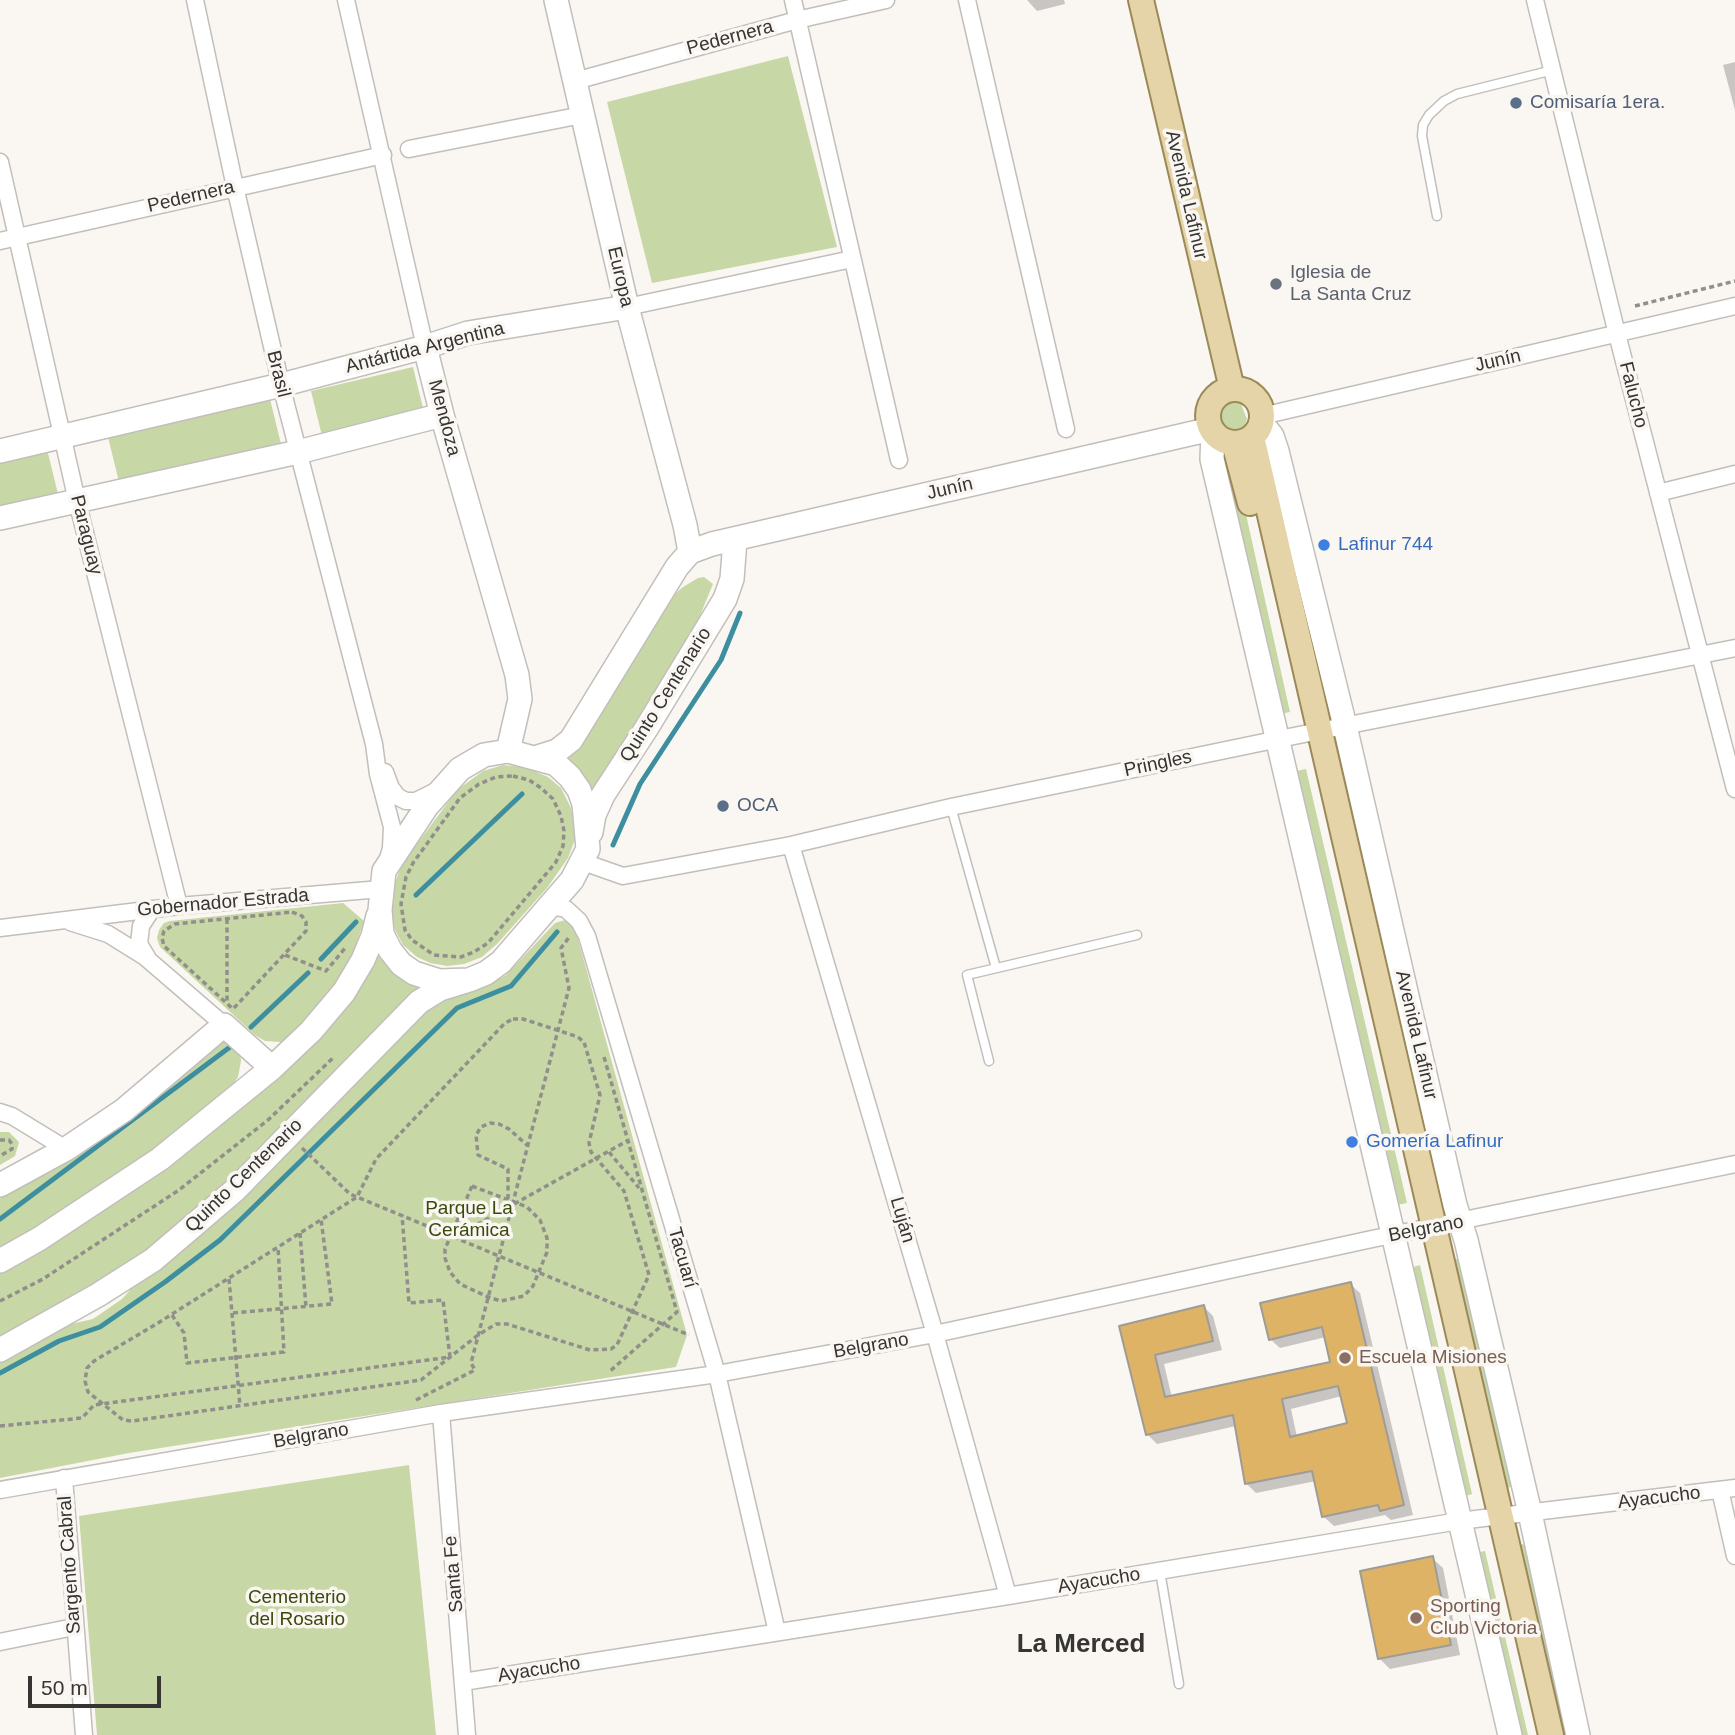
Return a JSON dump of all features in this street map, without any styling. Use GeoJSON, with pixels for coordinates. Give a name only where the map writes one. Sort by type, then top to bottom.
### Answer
{"type":"FeatureCollection","features":[{"type":"Feature","properties":{"kind":"main road","name":"Avenida Lafinur"},"geometry":{"type":"LineString","coordinates":[[1141,0],[1232,389]]}},
{"type":"Feature","properties":{"kind":"main road"},"geometry":{"type":"LineString","coordinates":[[1232,389],[1245,391],[1255,399],[1239,430],[1208,414],[1213,400],[1232,389]]}},
{"type":"Feature","properties":{"kind":"main road","name":"Avenida Lafinur"},"geometry":{"type":"LineString","coordinates":[[1239,430],[1245,483],[1312,732],[1415,1231],[1534,1735]]}},
{"type":"Feature","properties":{"kind":"main road","name":"Avenida Lafinur"},"geometry":{"type":"LineString","coordinates":[[1481,1518],[1551,1735]]}},
{"type":"Feature","properties":{"kind":"street","name":"Brasil"},"geometry":{"type":"LineString","coordinates":[[195,0],[281,385],[374,744],[391,788],[398,797],[406,801],[416,801],[428,796],[460,769]]}},
{"type":"Feature","properties":{"kind":"street","name":"Mendoza"},"geometry":{"type":"LineString","coordinates":[[346,0],[442,415],[517,675],[520,699],[508,751]]}},
{"type":"Feature","properties":{"kind":"street","name":"Europa"},"geometry":{"type":"LineString","coordinates":[[556,0],[627,307],[690,552]]}},
{"type":"Feature","properties":{"kind":"street"},"geometry":{"type":"LineString","coordinates":[[793,0],[899,460]]}},
{"type":"Feature","properties":{"kind":"street","name":"Pedernera"},"geometry":{"type":"LineString","coordinates":[[575,81],[797,20],[886,0]]}},
{"type":"Feature","properties":{"kind":"street"},"geometry":{"type":"LineString","coordinates":[[967,0],[1066,429]]}},
{"type":"Feature","properties":{"kind":"street","name":"Falucho"},"geometry":{"type":"LineString","coordinates":[[1535,0],[1617,334],[1735,789]]}},
{"type":"Feature","properties":{"kind":"street"},"geometry":{"type":"LineString","coordinates":[[410,149],[582,115]]}},
{"type":"Feature","properties":{"kind":"street","name":"Pedernera"},"geometry":{"type":"LineString","coordinates":[[0,240],[383,155]]}},
{"type":"Feature","properties":{"kind":"street","name":"Paraguay"},"geometry":{"type":"LineString","coordinates":[[0,162],[62,437],[179,906]]}},
{"type":"Feature","properties":{"kind":"street","name":"Antártida Argentina"},"geometry":{"type":"LineString","coordinates":[[0,451],[281,385],[468,333],[627,307],[852,259]]}},
{"type":"Feature","properties":{"kind":"street","name":"Junín"},"geometry":{"type":"LineString","coordinates":[[690,552],[1239,430],[1735,306]]}},
{"type":"Feature","properties":{"kind":"street"},"geometry":{"type":"LineString","coordinates":[[0,518],[298,452],[442,415]]}},
{"type":"Feature","properties":{"kind":"street","name":"Avenida Lafinur"},"geometry":{"type":"LineString","coordinates":[[1510,1735],[1481,1518],[1415,1231],[1279,739],[1212,460],[1239,430],[1272,436],[1277,451],[1345,726],[1530,1513],[1578,1735]]}},
{"type":"Feature","properties":{"kind":"street"},"geometry":{"type":"LineString","coordinates":[[1658,493],[1735,474]]}},
{"type":"Feature","properties":{"kind":"street","name":"Quinto Centenario"},"geometry":{"type":"LineString","coordinates":[[0,1350],[98,1295],[153,1260],[235,1190],[419,1002],[440,989],[486,973],[501,962],[572,880],[585,855],[594,815],[603,795],[725,600],[732,579],[736,540]]}},
{"type":"Feature","properties":{"kind":"street"},"geometry":{"type":"LineString","coordinates":[[535,758],[557,751],[571,740],[677,566],[690,552]]}},
{"type":"Feature","properties":{"kind":"street","name":"Pringles"},"geometry":{"type":"LineString","coordinates":[[585,855],[623,876],[791,845],[951,807],[1312,732],[1735,649]]}},
{"type":"Feature","properties":{"kind":"street","name":"Brasil"},"geometry":{"type":"LineString","coordinates":[[374,744],[378,775],[392,827],[391,848],[382,890]]}},
{"type":"Feature","properties":{"kind":"street"},"geometry":{"type":"LineString","coordinates":[[0,1261],[39,1239],[160,1158],[272,1068],[311,1031],[344,992],[363,960],[373,936],[382,890],[427,806],[460,769],[484,755],[508,751],[556,764],[579,790],[586,817],[585,855]]}},
{"type":"Feature","properties":{"kind":"street","name":"Luján"},"geometry":{"type":"LineString","coordinates":[[791,845],[936,1334],[1008,1596]]}},
{"type":"Feature","properties":{"kind":"street"},"geometry":{"type":"LineString","coordinates":[[382,890],[382,934],[401,964],[414,974],[439,981],[469,980]]}},
{"type":"Feature","properties":{"kind":"street","name":"Gobernador Estrada"},"geometry":{"type":"LineString","coordinates":[[0,928],[179,906],[382,890]]}},
{"type":"Feature","properties":{"kind":"street","name":"Tacuarí"},"geometry":{"type":"LineString","coordinates":[[550,906],[566,909],[579,921],[587,936],[717,1374],[777,1632]]}},
{"type":"Feature","properties":{"kind":"street"},"geometry":{"type":"LineString","coordinates":[[148,960],[139,944],[141,926],[152,909]]}},
{"type":"Feature","properties":{"kind":"street","name":"Gobernador Estrada"},"geometry":{"type":"LineString","coordinates":[[65,920],[108,934],[226,1015],[272,1068]]}},
{"type":"Feature","properties":{"kind":"street"},"geometry":{"type":"LineString","coordinates":[[0,1185],[65,1149],[124,1110],[226,1015]]}},
{"type":"Feature","properties":{"kind":"street"},"geometry":{"type":"LineString","coordinates":[[0,1112],[12,1116],[65,1149]]}},
{"type":"Feature","properties":{"kind":"street","name":"Belgrano"},"geometry":{"type":"LineString","coordinates":[[0,1490],[440,1405],[717,1374],[936,1334],[1735,1164]]}},
{"type":"Feature","properties":{"kind":"street","name":"Santa Fe"},"geometry":{"type":"LineString","coordinates":[[440,1405],[467,1735]]}},
{"type":"Feature","properties":{"kind":"street","name":"Sargento Cabral"},"geometry":{"type":"LineString","coordinates":[[64,1478],[84,1735]]}},
{"type":"Feature","properties":{"kind":"street"},"geometry":{"type":"LineString","coordinates":[[1728,1489],[1735,1556]]}},
{"type":"Feature","properties":{"kind":"street","name":"Ayacucho"},"geometry":{"type":"LineString","coordinates":[[463,1682],[1481,1518],[1728,1489]]}},
{"type":"Feature","properties":{"kind":"street"},"geometry":{"type":"LineString","coordinates":[[0,1642],[74,1628]]}},
{"type":"Feature","properties":{"kind":"lane"},"geometry":{"type":"LineString","coordinates":[[1437,216],[1422,136],[1423,125],[1429,116],[1457,94],[1553,70]]}},
{"type":"Feature","properties":{"kind":"lane"},"geometry":{"type":"LineString","coordinates":[[951,807],[996,968]]}},
{"type":"Feature","properties":{"kind":"lane"},"geometry":{"type":"LineString","coordinates":[[989,1061],[967,975],[1137,935]]}},
{"type":"Feature","properties":{"kind":"lane"},"geometry":{"type":"LineString","coordinates":[[1160,1571],[1179,1684]]}},
{"type":"Feature","properties":{"kind":"path"},"geometry":{"type":"LineString","coordinates":[[1634,306],[1735,281]]}},
{"type":"Feature","properties":{"kind":"path"},"geometry":{"type":"LineString","coordinates":[[513,776],[529,779],[553,799],[561,816],[563,846],[552,867],[488,943],[461,957],[434,955],[412,940],[405,930],[401,917],[401,901],[406,877],[413,863],[460,798],[479,784],[496,778],[513,776]]}},
{"type":"Feature","properties":{"kind":"path"},"geometry":{"type":"LineString","coordinates":[[292,912],[302,916],[306,922],[306,931],[226,1015],[164,946],[164,931],[175,924],[292,912]]}},
{"type":"Feature","properties":{"kind":"path"},"geometry":{"type":"LineString","coordinates":[[226,1015],[227,919]]}},
{"type":"Feature","properties":{"kind":"path"},"geometry":{"type":"LineString","coordinates":[[567,928],[573,950]]}},
{"type":"Feature","properties":{"kind":"path"},"geometry":{"type":"LineString","coordinates":[[440,1405],[411,1402],[475,1370],[471,1363],[569,988],[561,948],[570,936]]}},
{"type":"Feature","properties":{"kind":"path"},"geometry":{"type":"LineString","coordinates":[[285,955],[326,971],[348,944]]}},
{"type":"Feature","properties":{"kind":"path"},"geometry":{"type":"LineString","coordinates":[[513,1019],[523,1019],[557,1030],[578,1037],[584,1042],[600,1095],[589,1143],[591,1152],[624,1191],[649,1275],[617,1345],[611,1349],[590,1350],[507,1324],[496,1324],[421,1380],[132,1421],[123,1420],[88,1392],[85,1381],[88,1368],[94,1361],[172,1315],[357,1196],[376,1159],[505,1023],[513,1019]]}},
{"type":"Feature","properties":{"kind":"path"},"geometry":{"type":"LineString","coordinates":[[0,1301],[43,1279],[179,1190],[268,1120],[337,1055]]}},
{"type":"Feature","properties":{"kind":"path"},"geometry":{"type":"LineString","coordinates":[[596,1374],[610,1372],[677,1312],[603,1055]]}},
{"type":"Feature","properties":{"kind":"path"},"geometry":{"type":"LineString","coordinates":[[508,1199],[508,1169],[478,1155],[476,1135],[481,1127],[490,1123],[499,1124],[528,1146]]}},
{"type":"Feature","properties":{"kind":"path"},"geometry":{"type":"LineString","coordinates":[[0,1140],[9,1140],[12,1149],[0,1156]]}},
{"type":"Feature","properties":{"kind":"path"},"geometry":{"type":"LineString","coordinates":[[453,1236],[627,1141]]}},
{"type":"Feature","properties":{"kind":"path"},"geometry":{"type":"LineString","coordinates":[[302,1149],[350,1194],[707,1342]]}},
{"type":"Feature","properties":{"kind":"path"},"geometry":{"type":"LineString","coordinates":[[609,1152],[640,1189]]}},
{"type":"Feature","properties":{"kind":"path"},"geometry":{"type":"LineString","coordinates":[[472,1186],[508,1199],[527,1207],[540,1220],[547,1238],[547,1252],[540,1273],[524,1296],[501,1301],[460,1284],[450,1272],[444,1258],[445,1249],[453,1236],[472,1186]]}},
{"type":"Feature","properties":{"kind":"path"},"geometry":{"type":"LineString","coordinates":[[402,1215],[410,1303],[443,1300],[450,1357]]}},
{"type":"Feature","properties":{"kind":"path"},"geometry":{"type":"LineString","coordinates":[[233,1313],[332,1304],[321,1219]]}},
{"type":"Feature","properties":{"kind":"path"},"geometry":{"type":"LineString","coordinates":[[300,1233],[306,1307]]}},
{"type":"Feature","properties":{"kind":"path"},"geometry":{"type":"LineString","coordinates":[[172,1315],[184,1333],[187,1363],[284,1352],[278,1247]]}},
{"type":"Feature","properties":{"kind":"path"},"geometry":{"type":"LineString","coordinates":[[229,1278],[240,1406]]}},
{"type":"Feature","properties":{"kind":"path"},"geometry":{"type":"LineString","coordinates":[[0,1426],[82,1418],[94,1405],[450,1357]]}},
{"type":"Feature","properties":{"kind":"green space"},"geometry":{"type":"Polygon","coordinates":[[[788,56],[837,247],[652,283],[607,102],[788,56]]]}},
{"type":"Feature","properties":{"kind":"green space"},"geometry":{"type":"Polygon","coordinates":[[[413,367],[424,412],[322,436],[311,391],[413,367]]]}},
{"type":"Feature","properties":{"kind":"green space"},"geometry":{"type":"Polygon","coordinates":[[[270,399],[281,444],[119,482],[108,437],[270,399]]]}},
{"type":"Feature","properties":{"kind":"green space"},"geometry":{"type":"Polygon","coordinates":[[[1231,399],[1241,404],[1247,419],[1243,429],[1236,434],[1226,430],[1220,420],[1220,408],[1231,399]]]}},
{"type":"Feature","properties":{"kind":"green space"},"geometry":{"type":"Polygon","coordinates":[[[47,449],[58,494],[0,508],[0,460],[47,449]]]}},
{"type":"Feature","properties":{"kind":"green space"},"geometry":{"type":"Polygon","coordinates":[[[1239,483],[1290,712],[1280,714],[1229,485],[1239,483]]]}},
{"type":"Feature","properties":{"kind":"green space"},"geometry":{"type":"Polygon","coordinates":[[[704,577],[713,584],[694,630],[593,794],[569,758],[664,603],[683,587],[704,577]]]}},
{"type":"Feature","properties":{"kind":"green space"},"geometry":{"type":"Polygon","coordinates":[[[1345,762],[1444,1196],[1434,1198],[1334,764],[1345,762]]]}},
{"type":"Feature","properties":{"kind":"green space"},"geometry":{"type":"Polygon","coordinates":[[[503,765],[525,767],[548,777],[561,788],[571,808],[575,825],[574,842],[568,858],[547,888],[482,957],[464,964],[447,966],[430,963],[417,957],[403,945],[395,930],[391,912],[392,891],[399,872],[457,790],[483,771],[503,765]]]}},
{"type":"Feature","properties":{"kind":"green space"},"geometry":{"type":"Polygon","coordinates":[[[1306,769],[1407,1203],[1397,1205],[1296,771],[1306,769]]]}},
{"type":"Feature","properties":{"kind":"green space"},"geometry":{"type":"Polygon","coordinates":[[[343,903],[364,921],[347,972],[293,1038],[280,1042],[265,1041],[255,1035],[160,947],[157,938],[164,923],[170,921],[343,903]]]}},
{"type":"Feature","properties":{"kind":"green space","name":"Parque La Cerámica"},"geometry":{"type":"Polygon","coordinates":[[[565,920],[575,928],[687,1335],[676,1367],[129,1453],[0,1478],[0,1359],[62,1326],[93,1319],[122,1299],[141,1278],[434,1003],[491,984],[506,975],[555,923],[565,920]]]}},
{"type":"Feature","properties":{"kind":"green space"},"geometry":{"type":"Polygon","coordinates":[[[378,956],[394,973],[419,988],[209,1202],[134,1262],[0,1340],[0,1271],[111,1205],[183,1155],[331,1022],[378,956]]]}},
{"type":"Feature","properties":{"kind":"green space"},"geometry":{"type":"Polygon","coordinates":[[[223,1039],[229,1039],[240,1052],[241,1061],[238,1077],[225,1096],[142,1161],[0,1250],[0,1198],[50,1170],[223,1039]]]}},
{"type":"Feature","properties":{"kind":"green space"},"geometry":{"type":"Polygon","coordinates":[[[0,1132],[9,1132],[19,1142],[15,1156],[0,1165],[0,1132]]]}},
{"type":"Feature","properties":{"kind":"green space"},"geometry":{"type":"Polygon","coordinates":[[[1459,1258],[1511,1487],[1501,1489],[1449,1261],[1459,1258]]]}},
{"type":"Feature","properties":{"kind":"green space"},"geometry":{"type":"Polygon","coordinates":[[[1420,1265],[1472,1494],[1462,1497],[1410,1268],[1420,1265]]]}},
{"type":"Feature","properties":{"kind":"green space","name":"Cementerio del Rosario"},"geometry":{"type":"Polygon","coordinates":[[[409,1465],[436,1735],[97,1735],[79,1516],[409,1465]]]}},
{"type":"Feature","properties":{"kind":"green space"},"geometry":{"type":"Polygon","coordinates":[[[1524,1544],[1568,1735],[1558,1735],[1514,1546],[1524,1544]]]}},
{"type":"Feature","properties":{"kind":"green space"},"geometry":{"type":"Polygon","coordinates":[[[1485,1551],[1528,1735],[1517,1735],[1475,1553],[1485,1551]]]}},
{"type":"Feature","properties":{"kind":"building"},"geometry":{"type":"Polygon","coordinates":[[[1351,1282],[1404,1505],[1380,1511],[1378,1505],[1322,1517],[1312,1471],[1245,1484],[1233,1415],[1146,1435],[1119,1326],[1204,1305],[1213,1341],[1155,1355],[1165,1397],[1330,1362],[1322,1327],[1269,1340],[1260,1303],[1351,1282]],[[1338,1386],[1282,1399],[1290,1437],[1347,1423],[1338,1386]]]}},
{"type":"Feature","properties":{"kind":"building"},"geometry":{"type":"Polygon","coordinates":[[[1433,1556],[1451,1645],[1378,1659],[1360,1571],[1433,1556]]]}},
{"type":"Feature","properties":{"kind":"waterway"},"geometry":{"type":"LineString","coordinates":[[613,845],[640,784],[721,660],[740,613]]}},
{"type":"Feature","properties":{"kind":"waterway"},"geometry":{"type":"LineString","coordinates":[[416,895],[522,794]]}},
{"type":"Feature","properties":{"kind":"waterway"},"geometry":{"type":"LineString","coordinates":[[321,959],[356,922]]}},
{"type":"Feature","properties":{"kind":"waterway"},"geometry":{"type":"LineString","coordinates":[[0,1373],[59,1341],[100,1327],[220,1240],[457,1008],[511,986],[557,932]]}},
{"type":"Feature","properties":{"kind":"waterway"},"geometry":{"type":"LineString","coordinates":[[251,1027],[308,973]]}},
{"type":"Feature","properties":{"kind":"waterway"},"geometry":{"type":"LineString","coordinates":[[0,1219],[230,1047]]}},
{"type":"Feature","properties":{"kind":"place","name":"Comisaría 1era."},"geometry":{"type":"Point","coordinates":[1516,103]}},
{"type":"Feature","properties":{"kind":"place","name":"Iglesia de La Santa Cruz"},"geometry":{"type":"Point","coordinates":[1276,284]}},
{"type":"Feature","properties":{"kind":"place","name":"Lafinur 744"},"geometry":{"type":"Point","coordinates":[1324,545]}},
{"type":"Feature","properties":{"kind":"place","name":"OCA"},"geometry":{"type":"Point","coordinates":[723,806]}},
{"type":"Feature","properties":{"kind":"place","name":"Gomería Lafinur"},"geometry":{"type":"Point","coordinates":[1352,1142]}},
{"type":"Feature","properties":{"kind":"place","name":"Escuela Misiones"},"geometry":{"type":"Point","coordinates":[1345,1358]}},
{"type":"Feature","properties":{"kind":"place","name":"Sporting Club Victoria"},"geometry":{"type":"Point","coordinates":[1416,1618]}},
{"type":"Feature","properties":{"kind":"district","name":"La Merced"},"geometry":{"type":"Point","coordinates":[1081,1645]}}]}
